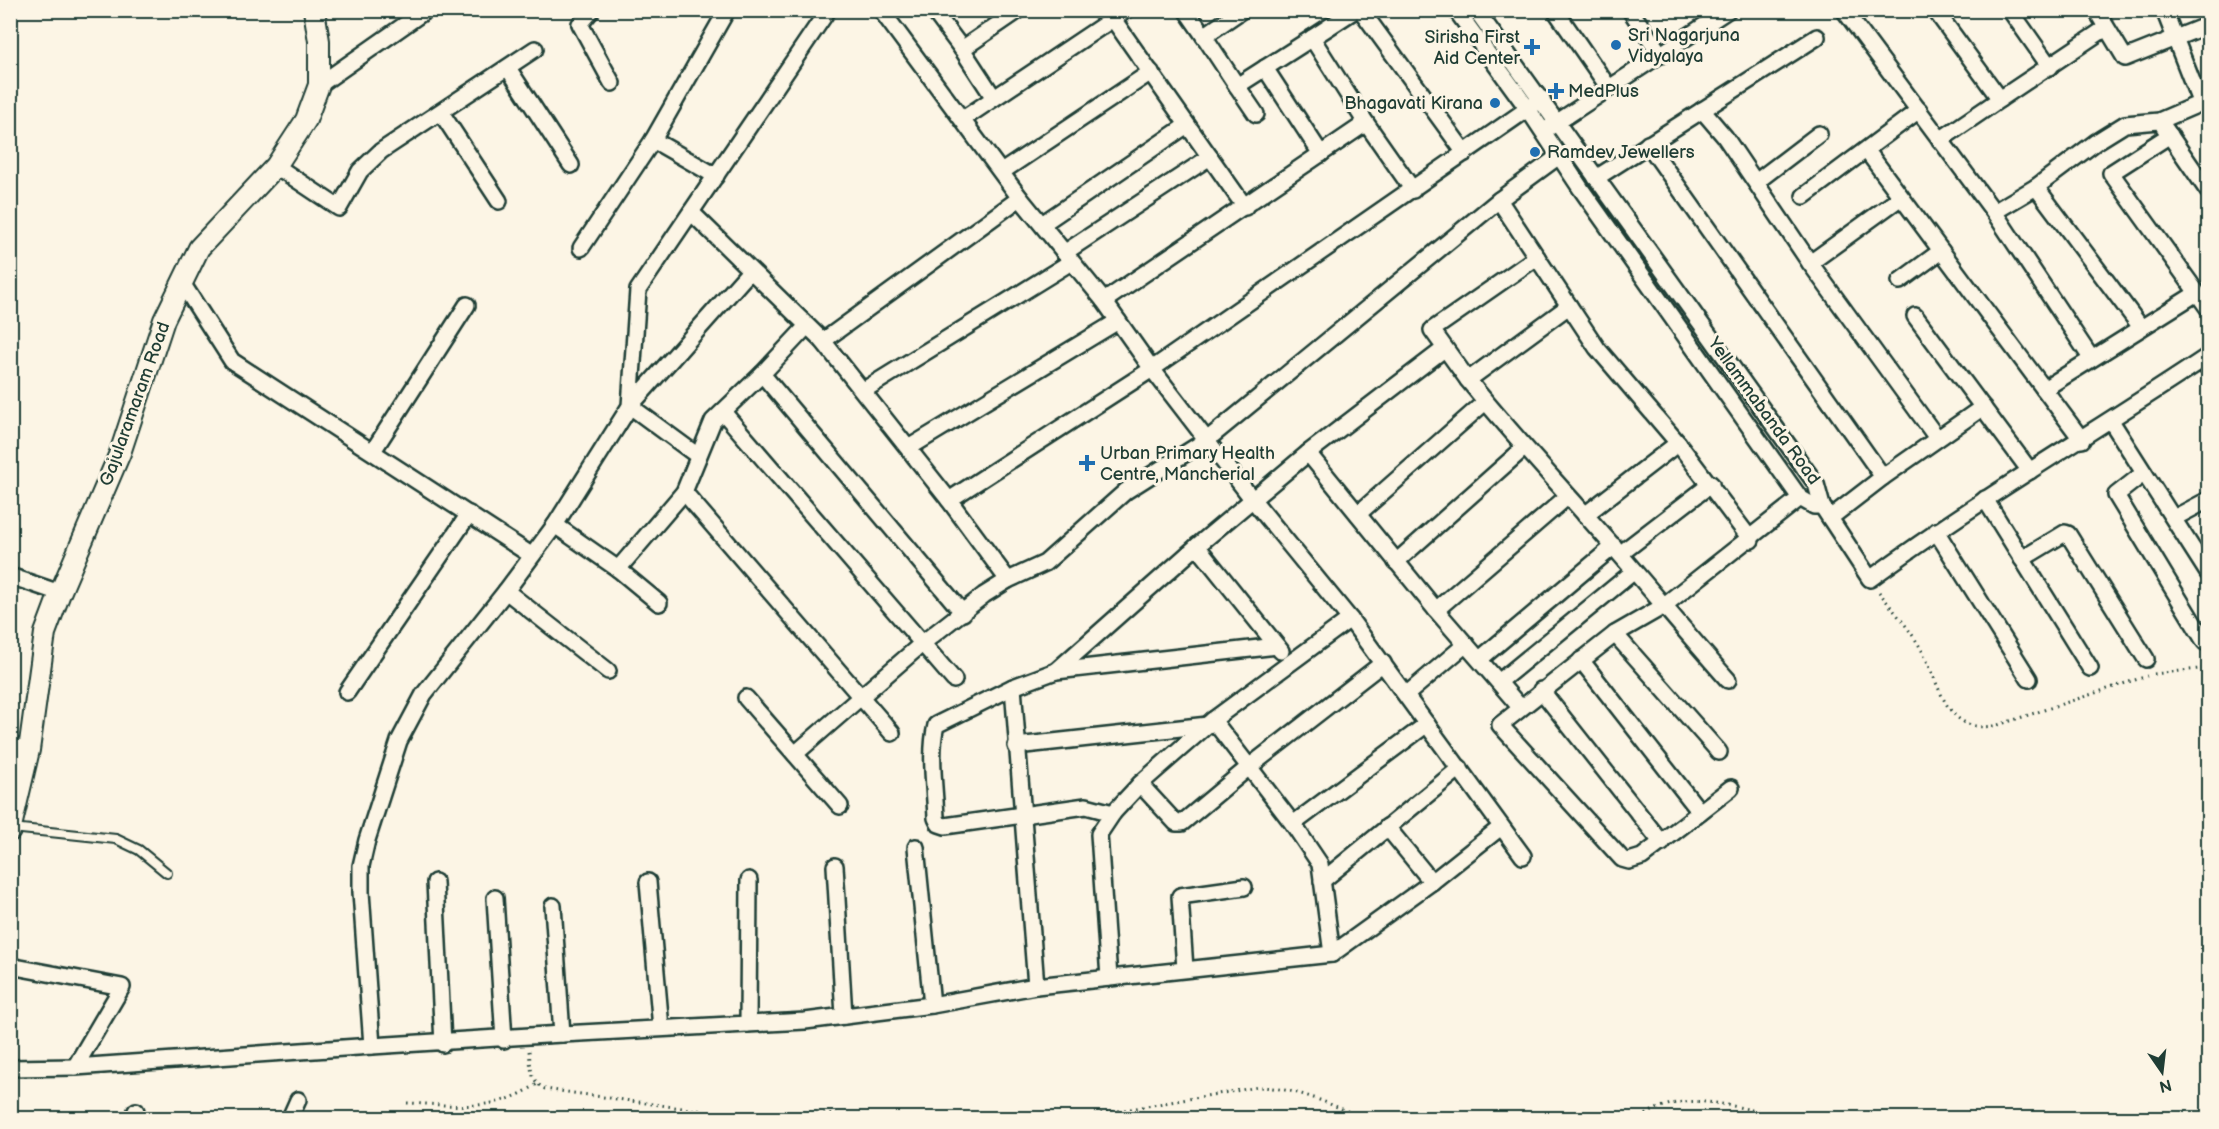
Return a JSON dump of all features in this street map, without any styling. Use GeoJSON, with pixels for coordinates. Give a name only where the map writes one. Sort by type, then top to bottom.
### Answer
{"type":"FeatureCollection","features":[{"type":"Feature","properties":{"kind":"main road","name":"Gajularamaram Road"},"geometry":{"type":"LineString","coordinates":[[11,829],[20,747],[45,633],[120,453],[157,339],[199,249],[276,166],[306,120],[319,86],[319,41],[314,10]]}},
{"type":"Feature","properties":{"kind":"street"},"geometry":{"type":"LineString","coordinates":[[319,86],[426,10]]}},
{"type":"Feature","properties":{"kind":"street"},"geometry":{"type":"LineString","coordinates":[[592,10],[580,24],[582,32],[612,83]]}},
{"type":"Feature","properties":{"kind":"street"},"geometry":{"type":"LineString","coordinates":[[581,248],[653,140],[727,10]]}},
{"type":"Feature","properties":{"kind":"street"},"geometry":{"type":"LineString","coordinates":[[630,406],[638,290],[828,10]]}},
{"type":"Feature","properties":{"kind":"street"},"geometry":{"type":"LineString","coordinates":[[881,10],[1020,198],[1104,301],[1152,369],[1253,500],[1350,619],[1523,856]]}},
{"type":"Feature","properties":{"kind":"street"},"geometry":{"type":"LineString","coordinates":[[933,10],[994,98]]}},
{"type":"Feature","properties":{"kind":"street"},"geometry":{"type":"LineString","coordinates":[[962,49],[1019,10]]}},
{"type":"Feature","properties":{"kind":"street"},"geometry":{"type":"LineString","coordinates":[[1186,10],[1256,114]]}},
{"type":"Feature","properties":{"kind":"street"},"geometry":{"type":"LineString","coordinates":[[1204,36],[1242,10]]}},
{"type":"Feature","properties":{"kind":"street"},"geometry":{"type":"LineString","coordinates":[[1237,86],[1355,10]]}},
{"type":"Feature","properties":{"kind":"street"},"geometry":{"type":"LineString","coordinates":[[1361,10],[1465,153]]}},
{"type":"Feature","properties":{"kind":"street","name":"Yellammabanda Road"},"geometry":{"type":"LineString","coordinates":[[1456,10],[1528,109],[1800,498],[1826,512]]}},
{"type":"Feature","properties":{"kind":"street","name":"Yellammabanda Road"},"geometry":{"type":"LineString","coordinates":[[1476,10],[1816,484],[1826,512]]}},
{"type":"Feature","properties":{"kind":"street"},"geometry":{"type":"LineString","coordinates":[[1555,10],[1609,88]]}},
{"type":"Feature","properties":{"kind":"street"},"geometry":{"type":"LineString","coordinates":[[1630,10],[1661,55]]}},
{"type":"Feature","properties":{"kind":"street"},"geometry":{"type":"LineString","coordinates":[[1844,10],[1994,212],[2091,358]]}},
{"type":"Feature","properties":{"kind":"street"},"geometry":{"type":"LineString","coordinates":[[1935,10],[2000,99]]}},
{"type":"Feature","properties":{"kind":"street"},"geometry":{"type":"LineString","coordinates":[[2010,10],[2050,67]]}},
{"type":"Feature","properties":{"kind":"street"},"geometry":{"type":"LineString","coordinates":[[2096,10],[2125,58],[2208,25]]}},
{"type":"Feature","properties":{"kind":"street"},"geometry":{"type":"LineString","coordinates":[[1994,212],[2036,187],[2096,142],[2125,124],[2159,121],[2205,102],[2164,10]]}},
{"type":"Feature","properties":{"kind":"street"},"geometry":{"type":"LineString","coordinates":[[1543,132],[1661,55],[1720,13]]}},
{"type":"Feature","properties":{"kind":"street"},"geometry":{"type":"LineString","coordinates":[[963,119],[1120,15],[1151,72],[1245,207]]}},
{"type":"Feature","properties":{"kind":"street"},"geometry":{"type":"LineString","coordinates":[[1940,140],[2106,28]]}},
{"type":"Feature","properties":{"kind":"street"},"geometry":{"type":"LineString","coordinates":[[1596,178],[1817,37]]}},
{"type":"Feature","properties":{"kind":"street"},"geometry":{"type":"LineString","coordinates":[[1312,38],[1366,123],[1413,190]]}},
{"type":"Feature","properties":{"kind":"street"},"geometry":{"type":"LineString","coordinates":[[276,166],[339,208],[360,171],[381,151],[442,114],[536,49]]}},
{"type":"Feature","properties":{"kind":"street"},"geometry":{"type":"LineString","coordinates":[[508,68],[571,165]]}},
{"type":"Feature","properties":{"kind":"street"},"geometry":{"type":"LineString","coordinates":[[1265,68],[1321,154]]}},
{"type":"Feature","properties":{"kind":"street"},"geometry":{"type":"LineString","coordinates":[[1002,171],[1151,72]]}},
{"type":"Feature","properties":{"kind":"street"},"geometry":{"type":"LineString","coordinates":[[949,500],[1152,369],[1542,99]]}},
{"type":"Feature","properties":{"kind":"street"},"geometry":{"type":"LineString","coordinates":[[1702,110],[1725,137],[1810,263],[1937,438]]}},
{"type":"Feature","properties":{"kind":"street"},"geometry":{"type":"LineString","coordinates":[[1804,196],[1919,110]]}},
{"type":"Feature","properties":{"kind":"street"},"geometry":{"type":"LineString","coordinates":[[442,114],[499,201]]}},
{"type":"Feature","properties":{"kind":"street"},"geometry":{"type":"LineString","coordinates":[[2159,121],[2208,191]]}},
{"type":"Feature","properties":{"kind":"street"},"geometry":{"type":"LineString","coordinates":[[1104,301],[1366,123]]}},
{"type":"Feature","properties":{"kind":"street"},"geometry":{"type":"LineString","coordinates":[[1041,224],[1187,125]]}},
{"type":"Feature","properties":{"kind":"street"},"geometry":{"type":"LineString","coordinates":[[1756,182],[1819,135]]}},
{"type":"Feature","properties":{"kind":"street"},"geometry":{"type":"LineString","coordinates":[[2170,135],[2111,173],[2208,308]]}},
{"type":"Feature","properties":{"kind":"street"},"geometry":{"type":"LineString","coordinates":[[653,140],[716,176]]}},
{"type":"Feature","properties":{"kind":"street"},"geometry":{"type":"LineString","coordinates":[[1648,144],[1884,477]]}},
{"type":"Feature","properties":{"kind":"street"},"geometry":{"type":"LineString","coordinates":[[1867,151],[2082,440]]}},
{"type":"Feature","properties":{"kind":"street"},"geometry":{"type":"LineString","coordinates":[[795,754],[924,642],[1008,580],[1045,563],[1126,491],[1208,439],[1499,201],[1559,156]]}},
{"type":"Feature","properties":{"kind":"street"},"geometry":{"type":"LineString","coordinates":[[864,390],[1067,257],[1210,157]]}},
{"type":"Feature","properties":{"kind":"street"},"geometry":{"type":"LineString","coordinates":[[2036,187],[2140,326]]}},
{"type":"Feature","properties":{"kind":"street"},"geometry":{"type":"LineString","coordinates":[[823,341],[1020,198]]}},
{"type":"Feature","properties":{"kind":"street"},"geometry":{"type":"LineString","coordinates":[[1810,263],[1900,198]]}},
{"type":"Feature","properties":{"kind":"street"},"geometry":{"type":"LineString","coordinates":[[1499,201],[1597,348],[1678,443],[1751,540]]}},
{"type":"Feature","properties":{"kind":"street"},"geometry":{"type":"LineString","coordinates":[[691,212],[823,341],[910,447],[1008,580]]}},
{"type":"Feature","properties":{"kind":"street"},"geometry":{"type":"LineString","coordinates":[[1900,281],[1941,250]]}},
{"type":"Feature","properties":{"kind":"street"},"geometry":{"type":"LineString","coordinates":[[1537,257],[1432,330],[1485,402],[1617,550],[1662,607],[1728,680]]}},
{"type":"Feature","properties":{"kind":"street"},"geometry":{"type":"LineString","coordinates":[[372,1046],[361,866],[367,840],[399,741],[424,694],[555,525],[630,406],[750,271]]}},
{"type":"Feature","properties":{"kind":"street"},"geometry":{"type":"LineString","coordinates":[[182,283],[232,361],[531,555]]}},
{"type":"Feature","properties":{"kind":"street"},"geometry":{"type":"LineString","coordinates":[[2044,389],[2140,326],[2197,293]]}},
{"type":"Feature","properties":{"kind":"street"},"geometry":{"type":"LineString","coordinates":[[373,451],[467,305]]}},
{"type":"Feature","properties":{"kind":"street"},"geometry":{"type":"LineString","coordinates":[[1468,380],[1569,306]]}},
{"type":"Feature","properties":{"kind":"street"},"geometry":{"type":"LineString","coordinates":[[1915,316],[2030,471]]}},
{"type":"Feature","properties":{"kind":"street"},"geometry":{"type":"LineString","coordinates":[[910,447],[1118,321]]}},
{"type":"Feature","properties":{"kind":"street"},"geometry":{"type":"LineString","coordinates":[[618,569],[684,492],[713,421],[807,326]]}},
{"type":"Feature","properties":{"kind":"street"},"geometry":{"type":"LineString","coordinates":[[1056,671],[1197,546],[1308,453],[1444,349]]}},
{"type":"Feature","properties":{"kind":"street"},"geometry":{"type":"LineString","coordinates":[[1983,407],[1884,477],[1826,512],[1870,579],[1936,531],[2111,422],[2208,356]]}},
{"type":"Feature","properties":{"kind":"street"},"geometry":{"type":"LineString","coordinates":[[762,374],[963,613]]}},
{"type":"Feature","properties":{"kind":"street"},"geometry":{"type":"LineString","coordinates":[[1358,514],[1485,402]]}},
{"type":"Feature","properties":{"kind":"street"},"geometry":{"type":"LineString","coordinates":[[630,406],[698,456]]}},
{"type":"Feature","properties":{"kind":"street"},"geometry":{"type":"LineString","coordinates":[[723,412],[924,642],[954,680]]}},
{"type":"Feature","properties":{"kind":"street"},"geometry":{"type":"LineString","coordinates":[[2111,422],[2208,573]]}},
{"type":"Feature","properties":{"kind":"street"},"geometry":{"type":"LineString","coordinates":[[1585,515],[1678,443]]}},
{"type":"Feature","properties":{"kind":"street"},"geometry":{"type":"LineString","coordinates":[[1396,562],[1524,448]]}},
{"type":"Feature","properties":{"kind":"street"},"geometry":{"type":"LineString","coordinates":[[1308,453],[1436,610],[1500,681],[1520,707]]}},
{"type":"Feature","properties":{"kind":"street"},"geometry":{"type":"LineString","coordinates":[[2144,473],[2116,495],[2205,642]]}},
{"type":"Feature","properties":{"kind":"street"},"geometry":{"type":"LineString","coordinates":[[1480,658],[1617,550],[1710,484]]}},
{"type":"Feature","properties":{"kind":"street"},"geometry":{"type":"LineString","coordinates":[[684,492],[892,733]]}},
{"type":"Feature","properties":{"kind":"street"},"geometry":{"type":"LineString","coordinates":[[1436,610],[1568,496]]}},
{"type":"Feature","properties":{"kind":"street"},"geometry":{"type":"LineString","coordinates":[[1731,788],[1662,843],[1642,857],[1629,861],[1622,859],[1500,725],[1541,690],[1615,634],[1662,607],[1751,540],[1800,498]]}},
{"type":"Feature","properties":{"kind":"street"},"geometry":{"type":"LineString","coordinates":[[1985,500],[2090,668]]}},
{"type":"Feature","properties":{"kind":"street"},"geometry":{"type":"LineString","coordinates":[[2174,518],[2208,500]]}},
{"type":"Feature","properties":{"kind":"street"},"geometry":{"type":"LineString","coordinates":[[347,692],[469,514]]}},
{"type":"Feature","properties":{"kind":"street"},"geometry":{"type":"LineString","coordinates":[[555,525],[618,569],[659,603]]}},
{"type":"Feature","properties":{"kind":"street"},"geometry":{"type":"LineString","coordinates":[[1936,531],[2029,679]]}},
{"type":"Feature","properties":{"kind":"street"},"geometry":{"type":"LineString","coordinates":[[2022,558],[2065,533],[2068,534],[2146,659]]}},
{"type":"Feature","properties":{"kind":"street"},"geometry":{"type":"LineString","coordinates":[[1197,546],[1291,663]]}},
{"type":"Feature","properties":{"kind":"street"},"geometry":{"type":"LineString","coordinates":[[1500,681],[1633,572]]}},
{"type":"Feature","properties":{"kind":"street"},"geometry":{"type":"LineString","coordinates":[[10,576],[60,593]]}},
{"type":"Feature","properties":{"kind":"street"},"geometry":{"type":"LineString","coordinates":[[506,591],[608,671]]}},
{"type":"Feature","properties":{"kind":"street"},"geometry":{"type":"LineString","coordinates":[[1109,978],[1099,834],[1113,813],[1140,784],[1210,723],[1350,619]]}},
{"type":"Feature","properties":{"kind":"street"},"geometry":{"type":"LineString","coordinates":[[1615,634],[1719,752]]}},
{"type":"Feature","properties":{"kind":"street"},"geometry":{"type":"LineString","coordinates":[[1406,695],[1466,644]]}},
{"type":"Feature","properties":{"kind":"street"},"geometry":{"type":"LineString","coordinates":[[1113,813],[1086,806],[945,826],[939,824],[936,818],[934,735],[936,725],[1013,687],[1056,671],[1277,646]]}},
{"type":"Feature","properties":{"kind":"street"},"geometry":{"type":"LineString","coordinates":[[1581,660],[1700,812]]}},
{"type":"Feature","properties":{"kind":"street"},"geometry":{"type":"LineString","coordinates":[[1140,784],[1171,820],[1182,823],[1249,767],[1383,663]]}},
{"type":"Feature","properties":{"kind":"street"},"geometry":{"type":"LineString","coordinates":[[1013,687],[1036,987]]}},
{"type":"Feature","properties":{"kind":"street"},"geometry":{"type":"LineString","coordinates":[[1541,690],[1662,843]]}},
{"type":"Feature","properties":{"kind":"street"},"geometry":{"type":"LineString","coordinates":[[746,698],[840,806]]}},
{"type":"Feature","properties":{"kind":"street"},"geometry":{"type":"LineString","coordinates":[[1016,746],[1210,723]]}},
{"type":"Feature","properties":{"kind":"street"},"geometry":{"type":"LineString","coordinates":[[1210,723],[1249,767],[1293,824],[1320,864],[1332,954]]}},
{"type":"Feature","properties":{"kind":"street"},"geometry":{"type":"LineString","coordinates":[[1293,824],[1426,724]]}},
{"type":"Feature","properties":{"kind":"street"},"geometry":{"type":"LineString","coordinates":[[1322,881],[1460,768]]}},
{"type":"Feature","properties":{"kind":"street"},"geometry":{"type":"LineString","coordinates":[[1387,826],[1432,882]]}},
{"type":"Feature","properties":{"kind":"street"},"geometry":{"type":"LineString","coordinates":[[10,1068],[75,1067],[844,1016],[932,1005],[1036,987],[1332,954],[1432,882],[1501,827]]}},
{"type":"Feature","properties":{"kind":"street"},"geometry":{"type":"LineString","coordinates":[[916,847],[932,1005]]}},
{"type":"Feature","properties":{"kind":"street"},"geometry":{"type":"LineString","coordinates":[[835,866],[844,1016]]}},
{"type":"Feature","properties":{"kind":"street"},"geometry":{"type":"LineString","coordinates":[[748,1024],[749,880]]}},
{"type":"Feature","properties":{"kind":"street"},"geometry":{"type":"LineString","coordinates":[[435,882],[443,1044]]}},
{"type":"Feature","properties":{"kind":"street"},"geometry":{"type":"LineString","coordinates":[[648,882],[661,1028]]}},
{"type":"Feature","properties":{"kind":"street"},"geometry":{"type":"LineString","coordinates":[[1185,969],[1179,896],[1244,887]]}},
{"type":"Feature","properties":{"kind":"street"},"geometry":{"type":"LineString","coordinates":[[495,898],[504,1040]]}},
{"type":"Feature","properties":{"kind":"street"},"geometry":{"type":"LineString","coordinates":[[554,906],[562,1034]]}},
{"type":"Feature","properties":{"kind":"street"},"geometry":{"type":"LineString","coordinates":[[10,966],[122,987],[75,1067]]}},
{"type":"Feature","properties":{"kind":"street"},"geometry":{"type":"LineString","coordinates":[[290,1119],[298,1100]]}},
{"type":"Feature","properties":{"kind":"lane"},"geometry":{"type":"LineString","coordinates":[[11,829],[116,839],[139,850],[167,873]]}},
{"type":"Feature","properties":{"kind":"path"},"geometry":{"type":"LineString","coordinates":[[527,1037],[532,1076],[537,1084],[545,1089],[746,1118],[808,1113],[878,1119]]}},
{"type":"Feature","properties":{"kind":"path"},"geometry":{"type":"LineString","coordinates":[[407,1104],[485,1106],[507,1102],[537,1084]]}},
{"type":"Feature","properties":{"kind":"path"},"geometry":{"type":"LineString","coordinates":[[1077,1119],[1258,1088],[1280,1088],[1313,1096],[1363,1119]]}},
{"type":"Feature","properties":{"kind":"path"},"geometry":{"type":"LineString","coordinates":[[1641,1119],[1653,1110],[1682,1101],[1710,1103],[1798,1119]]}},
{"type":"Feature","properties":{"kind":"place","name":"Sri Nagarjuna Vidyalaya"},"geometry":{"type":"Point","coordinates":[1616,45]}},
{"type":"Feature","properties":{"kind":"place","name":"Sirisha First Aid Center"},"geometry":{"type":"Point","coordinates":[1532,47]}},
{"type":"Feature","properties":{"kind":"place","name":"MedPlus"},"geometry":{"type":"Point","coordinates":[1556,91]}},
{"type":"Feature","properties":{"kind":"place","name":"Bhagavati Kirana"},"geometry":{"type":"Point","coordinates":[1495,103]}},
{"type":"Feature","properties":{"kind":"place","name":"Ramdev Jewellers"},"geometry":{"type":"Point","coordinates":[1535,152]}},
{"type":"Feature","properties":{"kind":"place","name":"Urban Primary Health Centre, Mancherial"},"geometry":{"type":"Point","coordinates":[1087,463]}}]}
